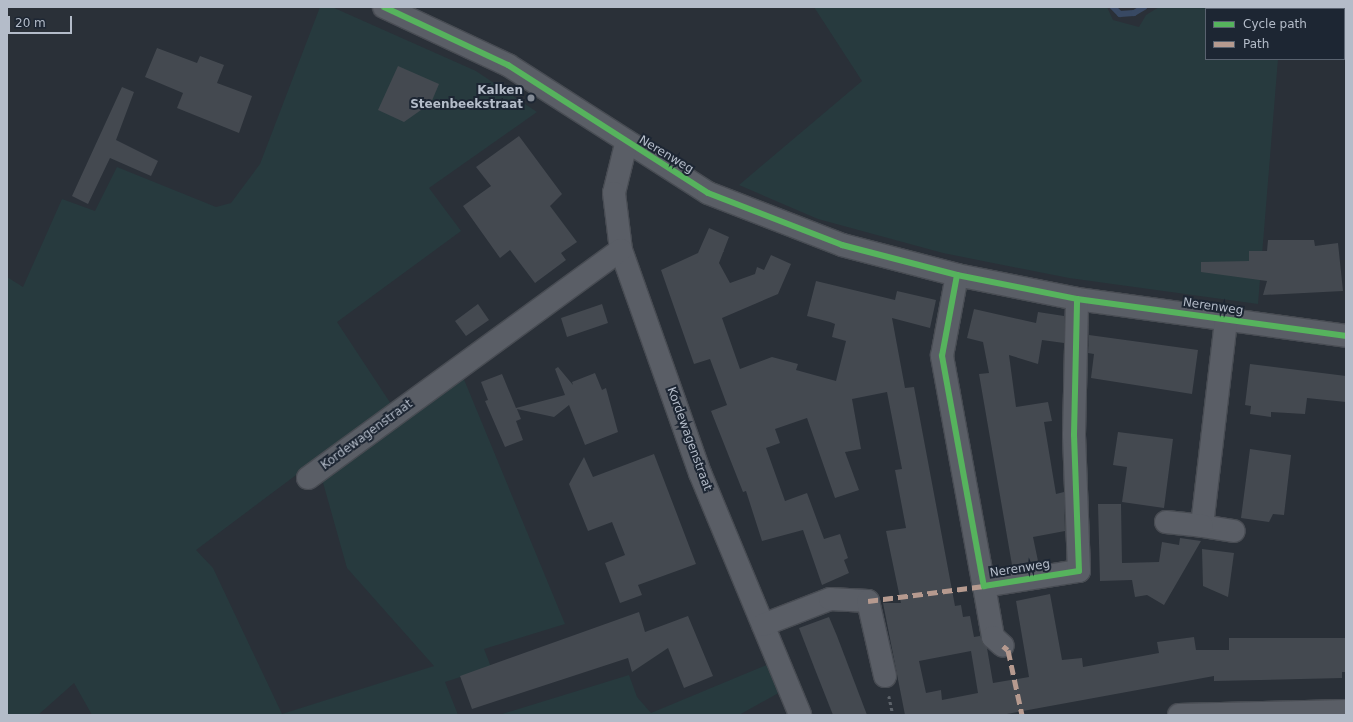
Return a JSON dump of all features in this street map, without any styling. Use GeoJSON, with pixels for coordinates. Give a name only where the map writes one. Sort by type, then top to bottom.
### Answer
{"type":"FeatureCollection","features":[{"type":"Feature","properties":{"kind":"street","name":"Nerenweg"},"geometry":{"type":"LineString","coordinates":[[384,7],[412,12],[508,65],[626,144],[708,192],[754,213],[842,245],[957,275],[1077,299],[1226,321],[1346,336]]}},
{"type":"Feature","properties":{"kind":"street","name":"Kordewagenstraat"},"geometry":{"type":"LineString","coordinates":[[626,144],[614,193],[621,250],[700,473],[800,715]]}},
{"type":"Feature","properties":{"kind":"street","name":"Kordewagenstraat"},"geometry":{"type":"LineString","coordinates":[[308,478],[621,250]]}},
{"type":"Feature","properties":{"kind":"street","name":"Nerenweg"},"geometry":{"type":"LineString","coordinates":[[957,275],[942,356],[993,637],[1003,646]]}},
{"type":"Feature","properties":{"kind":"street","name":"Nerenweg"},"geometry":{"type":"LineString","coordinates":[[984,586],[1079,571],[1074,435],[1077,299]]}},
{"type":"Feature","properties":{"kind":"street","name":"Nerenweg"},"geometry":{"type":"LineString","coordinates":[[1202,526],[1226,321]]}},
{"type":"Feature","properties":{"kind":"street"},"geometry":{"type":"LineString","coordinates":[[1166,522],[1234,531]]}},
{"type":"Feature","properties":{"kind":"street"},"geometry":{"type":"LineString","coordinates":[[763,625],[830,600],[868,601],[885,676]]}},
{"type":"Feature","properties":{"kind":"street"},"geometry":{"type":"LineString","coordinates":[[1187,714],[1346,711]]}},
{"type":"Feature","properties":{"kind":"green space"},"geometry":{"type":"Polygon","coordinates":[[[320,7],[332,7],[476,71],[537,112],[429,188],[461,231],[337,322],[391,404],[196,550],[213,568],[282,714],[434,666],[347,568],[322,479],[463,377],[565,624],[484,649],[491,667],[445,682],[458,715],[92,715],[74,683],[38,715],[7,715],[7,277],[23,287],[62,199],[95,211],[117,167],[216,207],[231,203],[260,164],[320,7]]]}},
{"type":"Feature","properties":{"kind":"green space"},"geometry":{"type":"Polygon","coordinates":[[[814,7],[1107,7],[1113,20],[1139,27],[1146,15],[1159,7],[1205,8],[1205,60],[1278,60],[1258,304],[1069,278],[943,253],[818,219],[739,185],[862,81],[814,7]]]}},
{"type":"Feature","properties":{"kind":"green space"},"geometry":{"type":"Polygon","coordinates":[[[769,664],[782,691],[739,715],[499,715],[629,675],[637,697],[651,713],[769,664]]]}},
{"type":"Feature","properties":{"kind":"building"},"geometry":{"type":"Polygon","coordinates":[[[157,48],[197,63],[200,56],[224,65],[217,83],[252,96],[239,133],[177,108],[183,93],[145,77],[157,48]]]}},
{"type":"Feature","properties":{"kind":"building"},"geometry":{"type":"Polygon","coordinates":[[[398,66],[439,84],[431,103],[404,122],[378,110],[398,66]]]}},
{"type":"Feature","properties":{"kind":"building"},"geometry":{"type":"Polygon","coordinates":[[[122,87],[134,92],[116,140],[158,161],[151,176],[110,158],[88,204],[72,196],[122,87]]]}},
{"type":"Feature","properties":{"kind":"building"},"geometry":{"type":"Polygon","coordinates":[[[519,136],[562,194],[550,206],[577,242],[561,253],[566,260],[535,283],[510,250],[500,258],[463,206],[491,186],[476,167],[519,136]]]}},
{"type":"Feature","properties":{"kind":"building"},"geometry":{"type":"Polygon","coordinates":[[[709,228],[729,237],[719,263],[730,283],[755,274],[757,267],[764,270],[771,255],[791,264],[778,294],[722,318],[740,369],[772,357],[798,364],[796,370],[836,381],[846,341],[832,337],[835,324],[807,316],[816,281],[895,300],[897,291],[936,300],[930,328],[892,318],[905,388],[914,387],[955,606],[961,605],[963,617],[970,616],[974,637],[980,636],[987,648],[993,683],[1029,677],[1016,601],[1050,594],[1062,660],[1082,658],[1083,667],[1159,653],[1157,642],[1194,637],[1196,650],[1229,650],[1229,638],[1346,638],[1346,672],[1342,672],[1342,678],[1214,681],[1214,676],[1001,715],[905,715],[883,603],[901,603],[886,531],[906,528],[895,470],[902,469],[887,392],[852,399],[861,449],[845,452],[859,490],[835,498],[807,418],[775,429],[780,443],[766,448],[785,501],[807,493],[824,539],[840,534],[848,558],[844,560],[849,573],[822,585],[803,530],[762,541],[746,491],[743,492],[711,411],[727,405],[710,359],[694,364],[661,270],[698,253],[709,228]],[[971,651],[919,661],[926,693],[941,690],[942,700],[978,693],[971,651]]]}},
{"type":"Feature","properties":{"kind":"building"},"geometry":{"type":"Polygon","coordinates":[[[1268,240],[1314,240],[1315,246],[1338,243],[1343,291],[1263,295],[1267,281],[1201,272],[1201,262],[1249,261],[1249,251],[1267,251],[1268,240]]]}},
{"type":"Feature","properties":{"kind":"building"},"geometry":{"type":"Polygon","coordinates":[[[478,304],[489,320],[466,336],[455,321],[478,304]]]}},
{"type":"Feature","properties":{"kind":"building"},"geometry":{"type":"Polygon","coordinates":[[[602,304],[608,323],[567,337],[561,318],[602,304]]]}},
{"type":"Feature","properties":{"kind":"building"},"geometry":{"type":"Polygon","coordinates":[[[974,309],[1036,323],[1038,312],[1064,316],[1064,343],[1042,340],[1038,364],[1009,355],[1016,407],[1048,402],[1052,421],[1044,422],[1056,494],[1064,492],[1065,531],[1033,537],[1038,561],[1012,565],[979,374],[989,373],[983,342],[967,338],[974,309]]]}},
{"type":"Feature","properties":{"kind":"building"},"geometry":{"type":"Polygon","coordinates":[[[1089,335],[1198,350],[1192,394],[1091,378],[1094,354],[1088,353],[1089,335]]]}},
{"type":"Feature","properties":{"kind":"building"},"geometry":{"type":"Polygon","coordinates":[[[1250,364],[1346,376],[1346,402],[1307,398],[1305,414],[1271,412],[1271,417],[1250,414],[1251,406],[1245,405],[1250,364]]]}},
{"type":"Feature","properties":{"kind":"building"},"geometry":{"type":"Polygon","coordinates":[[[558,367],[573,385],[572,382],[595,373],[602,390],[606,388],[618,432],[585,445],[569,405],[554,417],[517,409],[521,419],[516,421],[523,440],[505,447],[485,401],[488,400],[481,382],[502,374],[516,408],[565,395],[555,369],[558,367]]]}},
{"type":"Feature","properties":{"kind":"building"},"geometry":{"type":"Polygon","coordinates":[[[1118,432],[1173,439],[1164,508],[1122,502],[1127,467],[1113,465],[1118,432]]]}},
{"type":"Feature","properties":{"kind":"building"},"geometry":{"type":"Polygon","coordinates":[[[1250,449],[1291,455],[1284,515],[1273,514],[1269,522],[1241,518],[1250,449]]]}},
{"type":"Feature","properties":{"kind":"building"},"geometry":{"type":"Polygon","coordinates":[[[654,454],[696,564],[638,585],[642,595],[620,603],[605,563],[625,555],[612,522],[588,531],[569,484],[584,457],[593,477],[654,454]]]}},
{"type":"Feature","properties":{"kind":"building"},"geometry":{"type":"Polygon","coordinates":[[[1098,504],[1121,504],[1122,563],[1159,562],[1162,542],[1179,545],[1180,538],[1201,541],[1164,605],[1147,595],[1135,597],[1132,580],[1100,581],[1098,504]]]}},
{"type":"Feature","properties":{"kind":"building"},"geometry":{"type":"Polygon","coordinates":[[[1202,549],[1234,553],[1228,597],[1203,586],[1202,549]]]}},
{"type":"Feature","properties":{"kind":"building"},"geometry":{"type":"Polygon","coordinates":[[[639,612],[645,632],[688,616],[713,676],[684,688],[668,648],[632,672],[628,658],[472,709],[460,676],[639,612]]]}},
{"type":"Feature","properties":{"kind":"building"},"geometry":{"type":"Polygon","coordinates":[[[829,617],[867,715],[833,715],[816,672],[799,628],[829,617]]]}},
{"type":"Feature","properties":{"kind":"waterway"},"geometry":{"type":"LineString","coordinates":[[1113,7],[1120,14],[1134,13],[1144,7]]}},
{"type":"Feature","properties":{"kind":"waterway"},"geometry":{"type":"LineString","coordinates":[[1277,7],[1281,8]]}},
{"type":"Feature","properties":{"kind":"marked path"},"geometry":{"type":"LineString","coordinates":[[868,601],[984,586]]}},
{"type":"Feature","properties":{"kind":"marked path"},"geometry":{"type":"LineString","coordinates":[[1003,646],[1008,650],[1022,715]]}},
{"type":"Feature","properties":{"kind":"cycle path"},"geometry":{"type":"LineString","coordinates":[[384,7],[508,65],[708,193],[842,245],[957,275],[1077,299],[1346,336]]}},
{"type":"Feature","properties":{"kind":"cycle path"},"geometry":{"type":"LineString","coordinates":[[957,275],[942,356],[984,586],[1079,571],[1074,435],[1077,299]]}},
{"type":"Feature","properties":{"kind":"place","name":"Kalken Steenbeekstraat"},"geometry":{"type":"Point","coordinates":[531,98]}}]}
